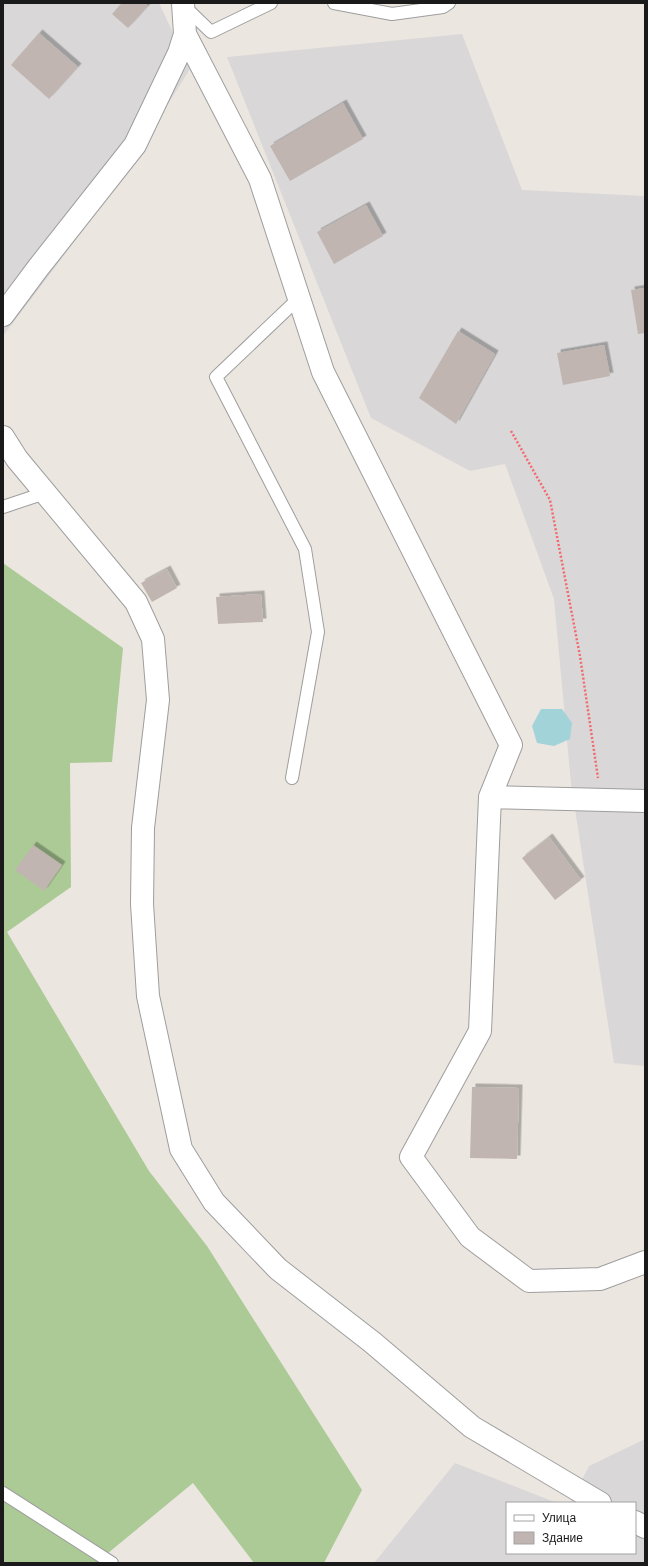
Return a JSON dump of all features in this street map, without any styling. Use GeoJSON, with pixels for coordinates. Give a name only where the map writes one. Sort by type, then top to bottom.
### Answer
{"type":"FeatureCollection","features":[{"type":"Feature","properties":{"kind":"street"},"geometry":{"type":"LineString","coordinates":[[3,315],[135,145],[179,54],[185,34],[184,4]]}},
{"type":"Feature","properties":{"kind":"street"},"geometry":{"type":"LineString","coordinates":[[185,34],[260,179],[323,372],[511,745],[490,797],[480,1031],[411,1157],[470,1237],[529,1280],[600,1278],[645,1262]]}},
{"type":"Feature","properties":{"kind":"street"},"geometry":{"type":"LineString","coordinates":[[3,437],[17,459],[136,602],[153,639],[158,700],[143,828],[142,904],[148,996],[180,1149],[214,1202],[278,1270],[372,1342],[472,1427],[598,1502]]}},
{"type":"Feature","properties":{"kind":"street"},"geometry":{"type":"LineString","coordinates":[[490,797],[645,801]]}},
{"type":"Feature","properties":{"kind":"street"},"geometry":{"type":"LineString","coordinates":[[636,1522],[645,1527]]}},
{"type":"Feature","properties":{"kind":"lane"},"geometry":{"type":"LineString","coordinates":[[184,4],[211,32],[270,3]]}},
{"type":"Feature","properties":{"kind":"lane"},"geometry":{"type":"LineString","coordinates":[[334,3],[392,14],[443,7],[449,3]]}},
{"type":"Feature","properties":{"kind":"lane"},"geometry":{"type":"LineString","coordinates":[[292,778],[318,632],[306,549],[216,378],[298,298]]}},
{"type":"Feature","properties":{"kind":"lane"},"geometry":{"type":"LineString","coordinates":[[3,507],[45,493]]}},
{"type":"Feature","properties":{"kind":"lane"},"geometry":{"type":"LineString","coordinates":[[3,1494],[112,1563]]}},
{"type":"Feature","properties":{"kind":"path"},"geometry":{"type":"LineString","coordinates":[[511,431],[550,500],[580,656],[601,800]]}},
{"type":"Feature","properties":{"kind":"shaded area"},"geometry":{"type":"Polygon","coordinates":[[[3,3],[159,3],[190,69],[116,187],[3,336],[3,3]]]}},
{"type":"Feature","properties":{"kind":"shaded area"},"geometry":{"type":"Polygon","coordinates":[[[462,34],[522,190],[645,196],[645,1066],[614,1063],[571,783],[554,599],[505,464],[470,471],[371,418],[227,57],[462,34]]]}},
{"type":"Feature","properties":{"kind":"shaded area"},"geometry":{"type":"Polygon","coordinates":[[[645,1439],[645,1563],[374,1563],[455,1463],[554,1502],[506,1502],[506,1554],[636,1554],[636,1502],[571,1502],[589,1466],[645,1439]]]}},
{"type":"Feature","properties":{"kind":"green space"},"geometry":{"type":"Polygon","coordinates":[[[3,563],[123,648],[112,762],[70,763],[71,887],[7,932],[149,1171],[207,1246],[362,1490],[324,1563],[254,1563],[193,1483],[96,1563],[3,1563],[3,563]]]}},
{"type":"Feature","properties":{"kind":"water"},"geometry":{"type":"Polygon","coordinates":[[[541,709],[562,709],[572,723],[570,739],[554,746],[537,743],[532,726],[541,709]]]}},
{"type":"Feature","properties":{"kind":"building"},"geometry":{"type":"Polygon","coordinates":[[[122,3],[145,3],[148,6],[128,28],[112,14],[122,3]]]}},
{"type":"Feature","properties":{"kind":"building"},"geometry":{"type":"Polygon","coordinates":[[[39,33],[78,67],[49,99],[11,65],[39,33]]]}},
{"type":"Feature","properties":{"kind":"building"},"geometry":{"type":"Polygon","coordinates":[[[343,103],[363,139],[290,181],[270,146],[343,103]]]}},
{"type":"Feature","properties":{"kind":"building"},"geometry":{"type":"Polygon","coordinates":[[[366,205],[383,236],[334,264],[317,232],[366,205]]]}},
{"type":"Feature","properties":{"kind":"building"},"geometry":{"type":"Polygon","coordinates":[[[645,288],[645,333],[638,334],[631,290],[645,288]]]}},
{"type":"Feature","properties":{"kind":"building"},"geometry":{"type":"Polygon","coordinates":[[[458,331],[495,354],[456,424],[419,398],[458,331]]]}},
{"type":"Feature","properties":{"kind":"building"},"geometry":{"type":"Polygon","coordinates":[[[604,345],[610,376],[563,385],[557,353],[604,345]]]}},
{"type":"Feature","properties":{"kind":"building"},"geometry":{"type":"Polygon","coordinates":[[[167,569],[177,588],[152,602],[141,583],[167,569]]]}},
{"type":"Feature","properties":{"kind":"building"},"geometry":{"type":"Polygon","coordinates":[[[261,594],[263,622],[218,624],[216,597],[261,594]]]}},
{"type":"Feature","properties":{"kind":"building"},"geometry":{"type":"Polygon","coordinates":[[[549,837],[581,880],[555,900],[522,858],[549,837]]]}},
{"type":"Feature","properties":{"kind":"building"},"geometry":{"type":"Polygon","coordinates":[[[33,845],[62,865],[44,891],[15,870],[33,845]]]}},
{"type":"Feature","properties":{"kind":"building"},"geometry":{"type":"Polygon","coordinates":[[[472,1087],[519,1088],[517,1159],[470,1158],[472,1087]]]}}]}
